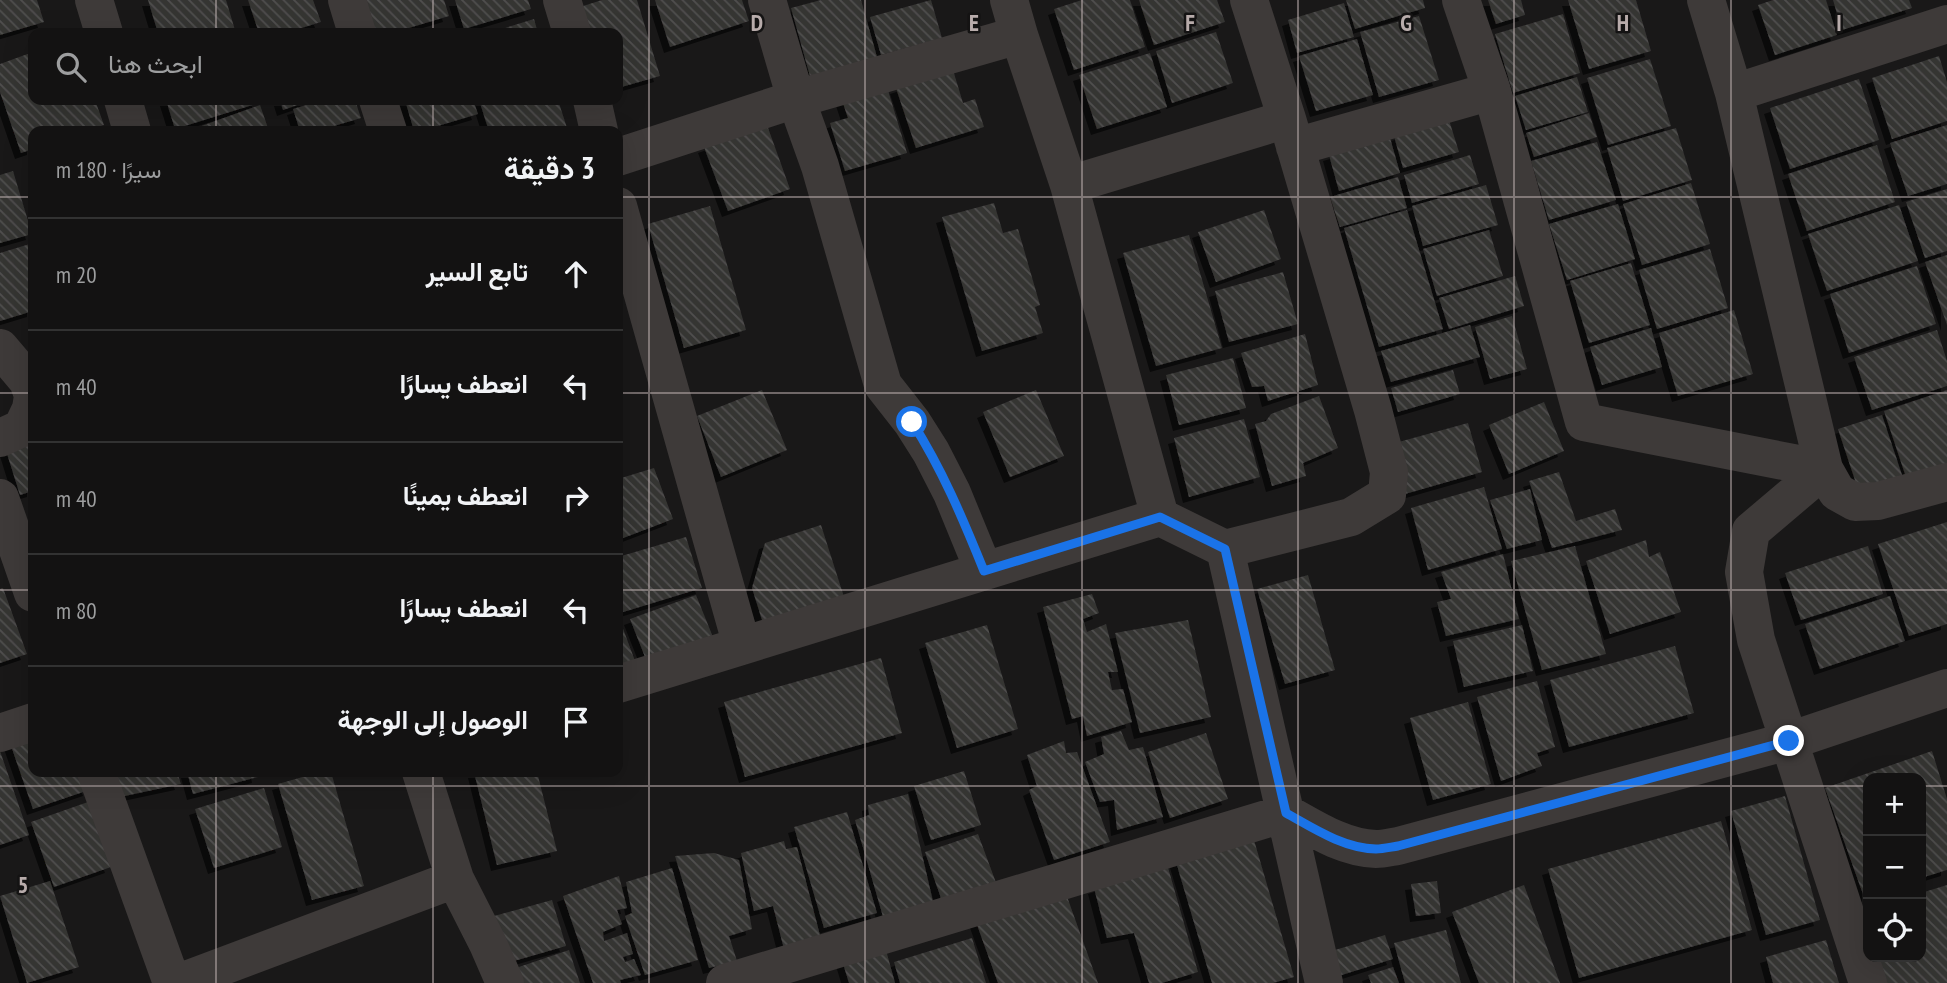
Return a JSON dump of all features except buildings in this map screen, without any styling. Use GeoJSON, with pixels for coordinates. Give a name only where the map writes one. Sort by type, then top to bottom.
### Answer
{"type":"FeatureCollection","features":[{"type":"Feature","properties":{"kind":"street"},"geometry":{"type":"LineString","coordinates":[[94,0],[102,28]]}},
{"type":"Feature","properties":{"kind":"street"},"geometry":{"type":"LineString","coordinates":[[347,0],[355,28]]}},
{"type":"Feature","properties":{"kind":"street"},"geometry":{"type":"LineString","coordinates":[[562,0],[570,28]]}},
{"type":"Feature","properties":{"kind":"street"},"geometry":{"type":"LineString","coordinates":[[767,0],[796,99],[820,166],[883,385],[931,452],[952,493],[984,571]]}},
{"type":"Feature","properties":{"kind":"street"},"geometry":{"type":"LineString","coordinates":[[623,682],[1160,517],[1225,549],[1351,517],[1387,495],[1389,472],[1291,133],[1249,0]]}},
{"type":"Feature","properties":{"kind":"street"},"geometry":{"type":"LineString","coordinates":[[1461,0],[1492,91],[1584,422],[1824,469]]}},
{"type":"Feature","properties":{"kind":"street"},"geometry":{"type":"LineString","coordinates":[[1706,0],[1734,93],[1824,469],[1837,492],[1855,502],[1878,500],[1947,482]]}},
{"type":"Feature","properties":{"kind":"street"},"geometry":{"type":"LineString","coordinates":[[623,155],[796,99],[1014,18],[1069,185],[1160,517]]}},
{"type":"Feature","properties":{"kind":"street"},"geometry":{"type":"LineString","coordinates":[[1734,93],[1947,24]]}},
{"type":"Feature","properties":{"kind":"street"},"geometry":{"type":"LineString","coordinates":[[1069,185],[1291,133],[1492,91]]}},
{"type":"Feature","properties":{"kind":"street"},"geometry":{"type":"LineString","coordinates":[[124,105],[131,126]]}},
{"type":"Feature","properties":{"kind":"street"},"geometry":{"type":"LineString","coordinates":[[379,105],[386,126]]}},
{"type":"Feature","properties":{"kind":"street"},"geometry":{"type":"LineString","coordinates":[[593,105],[598,126]]}},
{"type":"Feature","properties":{"kind":"street"},"geometry":{"type":"LineString","coordinates":[[623,224],[742,646]]}},
{"type":"Feature","properties":{"kind":"street"},"geometry":{"type":"LineString","coordinates":[[0,348],[28,383]]}},
{"type":"Feature","properties":{"kind":"street"},"geometry":{"type":"LineString","coordinates":[[0,438],[22,428],[28,417]]}},
{"type":"Feature","properties":{"kind":"street"},"geometry":{"type":"LineString","coordinates":[[1824,469],[1751,531],[1744,572],[1756,640],[1868,983]]}},
{"type":"Feature","properties":{"kind":"street"},"geometry":{"type":"LineString","coordinates":[[0,498],[28,579]]}},
{"type":"Feature","properties":{"kind":"street"},"geometry":{"type":"LineString","coordinates":[[1225,549],[1324,983]]}},
{"type":"Feature","properties":{"kind":"street"},"geometry":{"type":"LineString","coordinates":[[725,983],[1286,813],[1325,835],[1352,845],[1376,849],[1398,846],[1789,741],[1947,688]]}},
{"type":"Feature","properties":{"kind":"street"},"geometry":{"type":"LineString","coordinates":[[0,733],[28,724]]}},
{"type":"Feature","properties":{"kind":"street"},"geometry":{"type":"LineString","coordinates":[[98,777],[172,983]]}},
{"type":"Feature","properties":{"kind":"street"},"geometry":{"type":"LineString","coordinates":[[423,777],[455,879],[505,983]]}},
{"type":"Feature","properties":{"kind":"street"},"geometry":{"type":"LineString","coordinates":[[178,983],[455,879]]}},
{"type":"Feature","properties":{"kind":"route"},"geometry":{"type":"LineString","coordinates":[[912,422],[952,493],[984,571],[1160,517],[1225,549],[1286,813],[1325,835],[1352,845],[1376,849],[1398,846],[1789,741]]}}]}
